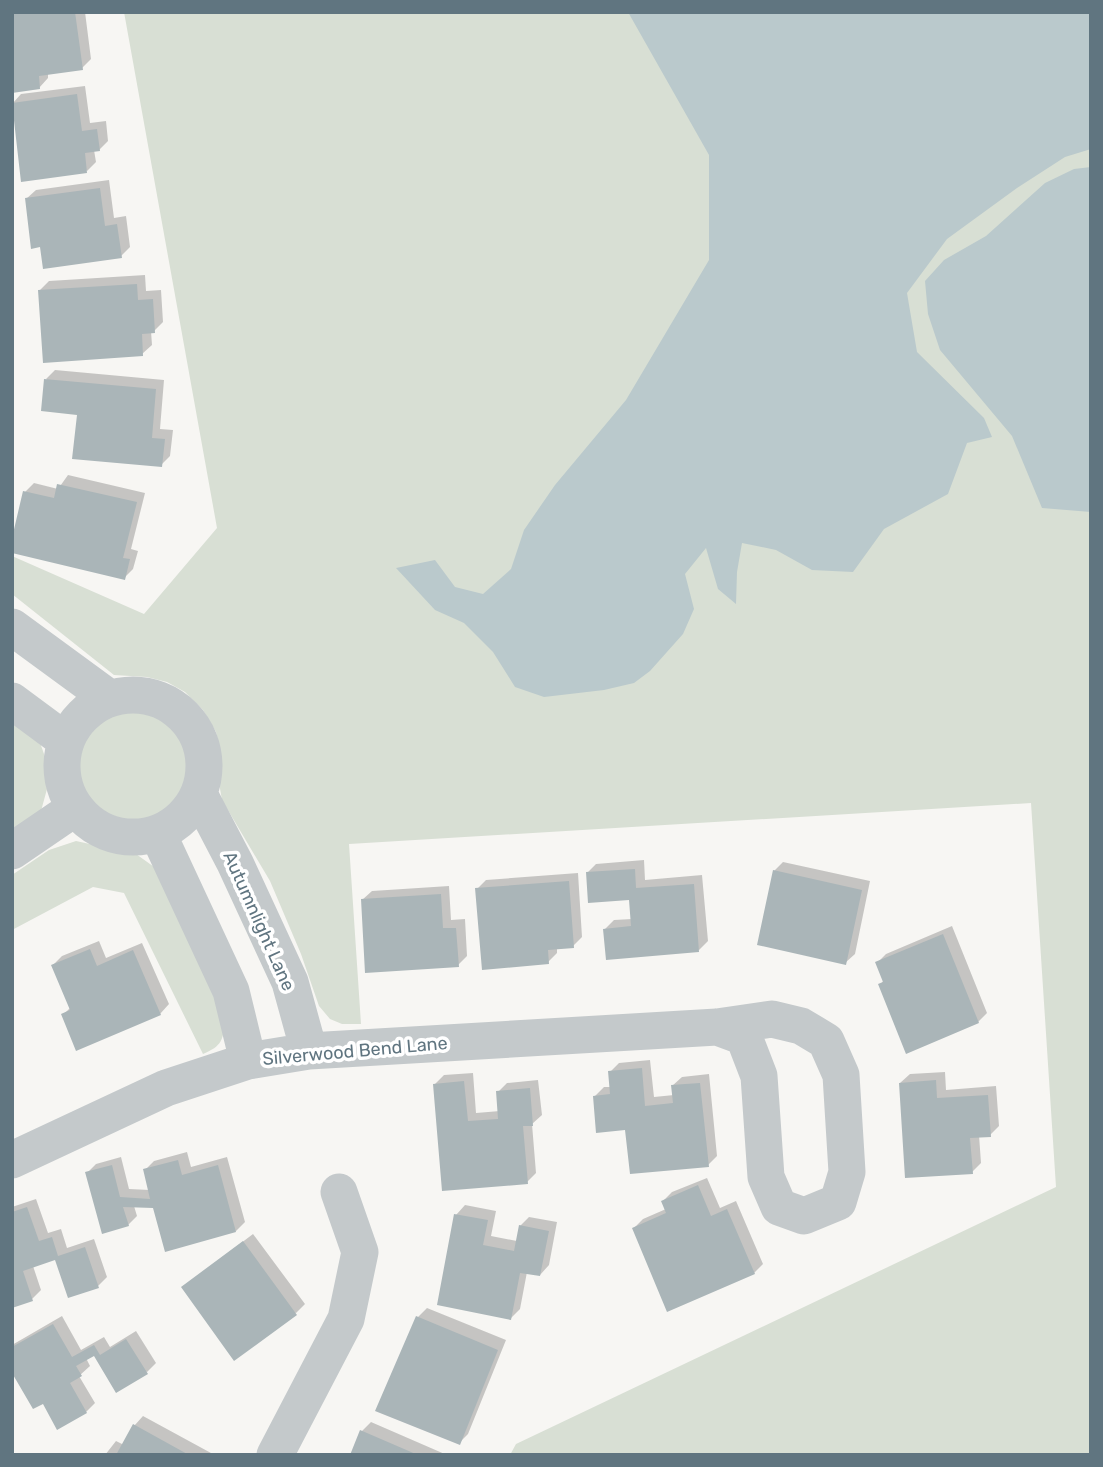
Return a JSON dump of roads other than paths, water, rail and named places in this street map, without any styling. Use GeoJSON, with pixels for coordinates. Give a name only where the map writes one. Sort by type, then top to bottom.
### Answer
{"type":"FeatureCollection","features":[{"type":"Feature","properties":{"kind":"street"},"geometry":{"type":"LineString","coordinates":[[12,628],[109,698]]}},
{"type":"Feature","properties":{"kind":"street"},"geometry":{"type":"LineString","coordinates":[[129,694],[150,696],[169,704],[185,717],[197,734],[204,753],[204,774],[199,794],[189,811],[158,834],[135,838],[112,835],[91,824],[75,808],[64,787],[61,764],[66,741],[76,722],[90,708],[109,698],[129,694]]}},
{"type":"Feature","properties":{"kind":"street"},"geometry":{"type":"LineString","coordinates":[[12,701],[66,741]]}},
{"type":"Feature","properties":{"kind":"street","name":"Autumnlight Lane"},"geometry":{"type":"LineString","coordinates":[[199,794],[235,863],[290,982],[309,1051]]}},
{"type":"Feature","properties":{"kind":"street"},"geometry":{"type":"LineString","coordinates":[[12,851],[75,808]]}},
{"type":"Feature","properties":{"kind":"street"},"geometry":{"type":"LineString","coordinates":[[158,834],[231,991],[248,1061]]}},
{"type":"Feature","properties":{"kind":"street","name":"Silverwood Bend Lane"},"geometry":{"type":"LineString","coordinates":[[12,1160],[166,1088],[248,1061],[309,1051],[717,1027],[772,1019],[801,1026],[826,1041],[841,1075],[847,1172],[838,1202],[804,1216],[779,1207],[765,1177],[759,1076],[744,1038],[717,1027]]}},
{"type":"Feature","properties":{"kind":"street"},"geometry":{"type":"LineString","coordinates":[[275,1455],[346,1320],[360,1252],[339,1192]]}}]}
